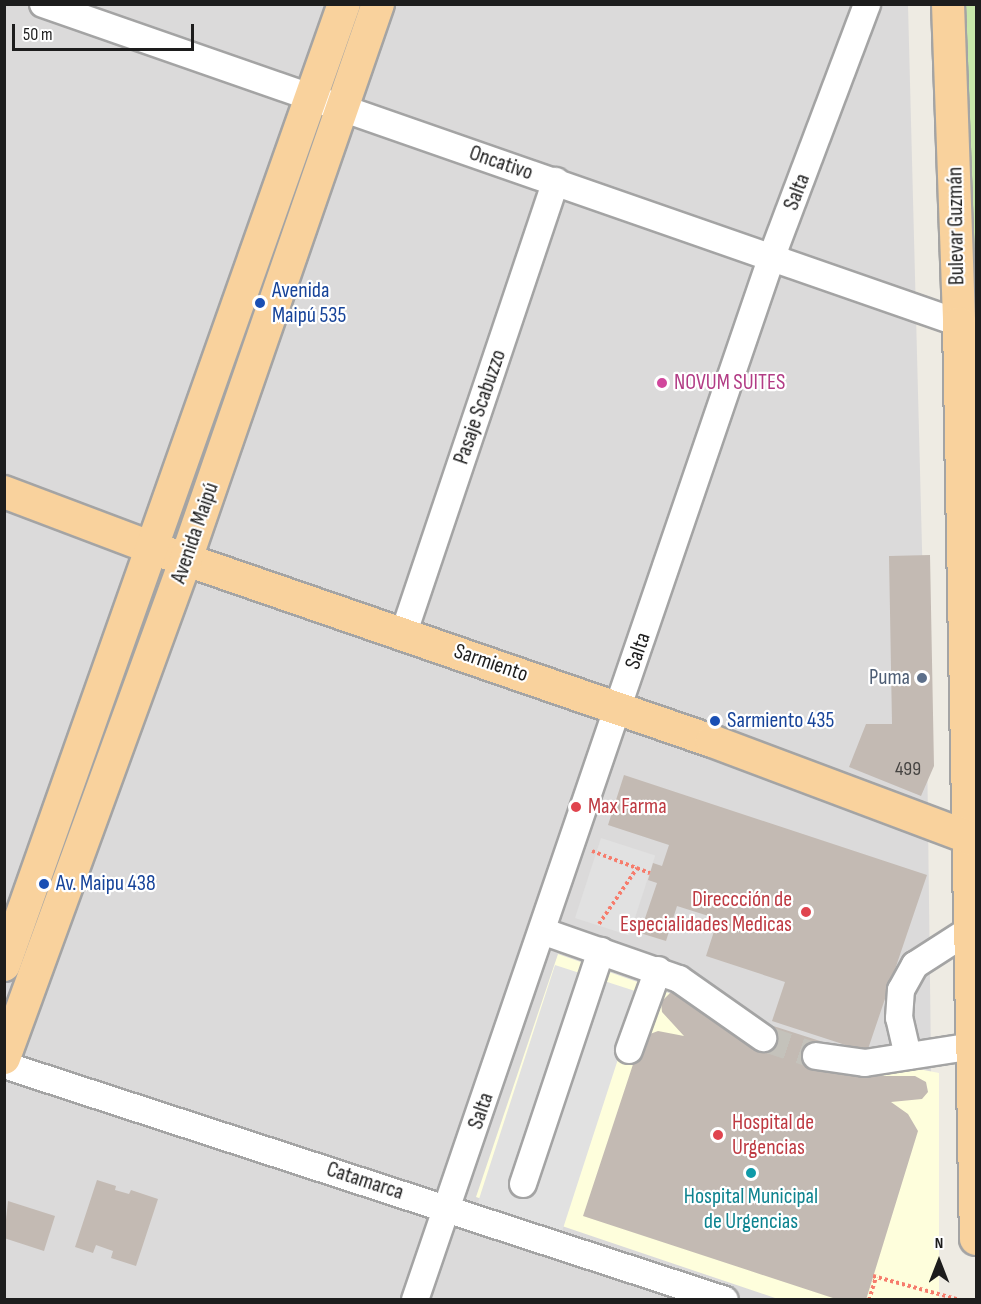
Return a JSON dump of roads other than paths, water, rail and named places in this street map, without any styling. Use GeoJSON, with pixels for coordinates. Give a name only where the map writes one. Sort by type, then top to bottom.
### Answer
{"type":"FeatureCollection","features":[{"type":"Feature","properties":{"kind":"main road","name":"Avenida Maipú"},"geometry":{"type":"LineString","coordinates":[[4,965],[344,4]]}},
{"type":"Feature","properties":{"kind":"main road","name":"Avenida Maipú"},"geometry":{"type":"LineString","coordinates":[[4,1058],[186,559],[339,109],[378,4]]}},
{"type":"Feature","properties":{"kind":"main road","name":"Bulevar Guzmán"},"geometry":{"type":"LineString","coordinates":[[948,4],[973,838],[976,1239]]}},
{"type":"Feature","properties":{"kind":"main road","name":"Sarmiento"},"geometry":{"type":"LineString","coordinates":[[4,492],[152,548],[404,632],[618,708],[973,838]]}},
{"type":"Feature","properties":{"kind":"street","name":"Oncativo"},"geometry":{"type":"LineString","coordinates":[[43,4],[309,99],[556,181],[959,323]]}},
{"type":"Feature","properties":{"kind":"street","name":"Salta"},"geometry":{"type":"LineString","coordinates":[[415,1299],[772,256],[867,4]]}},
{"type":"Feature","properties":{"kind":"street","name":"Pasaje Scabuzzo"},"geometry":{"type":"LineString","coordinates":[[404,632],[556,181]]}},
{"type":"Feature","properties":{"kind":"street"},"geometry":{"type":"LineString","coordinates":[[908,1056],[899,1018],[901,990],[915,965],[972,904]]}},
{"type":"Feature","properties":{"kind":"street"},"geometry":{"type":"LineString","coordinates":[[542,931],[680,979],[763,1038]]}},
{"type":"Feature","properties":{"kind":"street"},"geometry":{"type":"LineString","coordinates":[[523,1184],[592,948]]}},
{"type":"Feature","properties":{"kind":"street"},"geometry":{"type":"LineString","coordinates":[[629,1050],[658,970]]}},
{"type":"Feature","properties":{"kind":"street"},"geometry":{"type":"LineString","coordinates":[[816,1056],[839,1062],[865,1063],[973,1046]]}},
{"type":"Feature","properties":{"kind":"street","name":"Catamarca"},"geometry":{"type":"LineString","coordinates":[[4,1065],[448,1207],[725,1299]]}},
{"type":"Feature","properties":{"kind":"tunnel"},"geometry":{"type":"LineString","coordinates":[[763,1038],[816,1056]]}},
{"type":"Feature","properties":{"kind":"place","name":"Avenida Maipú 535"},"geometry":{"type":"Point","coordinates":[260,303]}},
{"type":"Feature","properties":{"kind":"place","name":"NOVUM SUITES"},"geometry":{"type":"Point","coordinates":[662,383]}},
{"type":"Feature","properties":{"kind":"place","name":"Puma"},"geometry":{"type":"Point","coordinates":[922,678]}},
{"type":"Feature","properties":{"kind":"place","name":"Sarmiento 435"},"geometry":{"type":"Point","coordinates":[715,721]}},
{"type":"Feature","properties":{"kind":"place","name":"Max Farma"},"geometry":{"type":"Point","coordinates":[576,807]}},
{"type":"Feature","properties":{"kind":"place","name":"Av. Maipu 438"},"geometry":{"type":"Point","coordinates":[44,884]}},
{"type":"Feature","properties":{"kind":"place","name":"Direccción de Especialidades Medicas"},"geometry":{"type":"Point","coordinates":[806,912]}},
{"type":"Feature","properties":{"kind":"place","name":"Hospital de Urgencias"},"geometry":{"type":"Point","coordinates":[718,1135]}},
{"type":"Feature","properties":{"kind":"place","name":"Hospital Municipal de Urgencias"},"geometry":{"type":"Point","coordinates":[751,1173]}}]}
